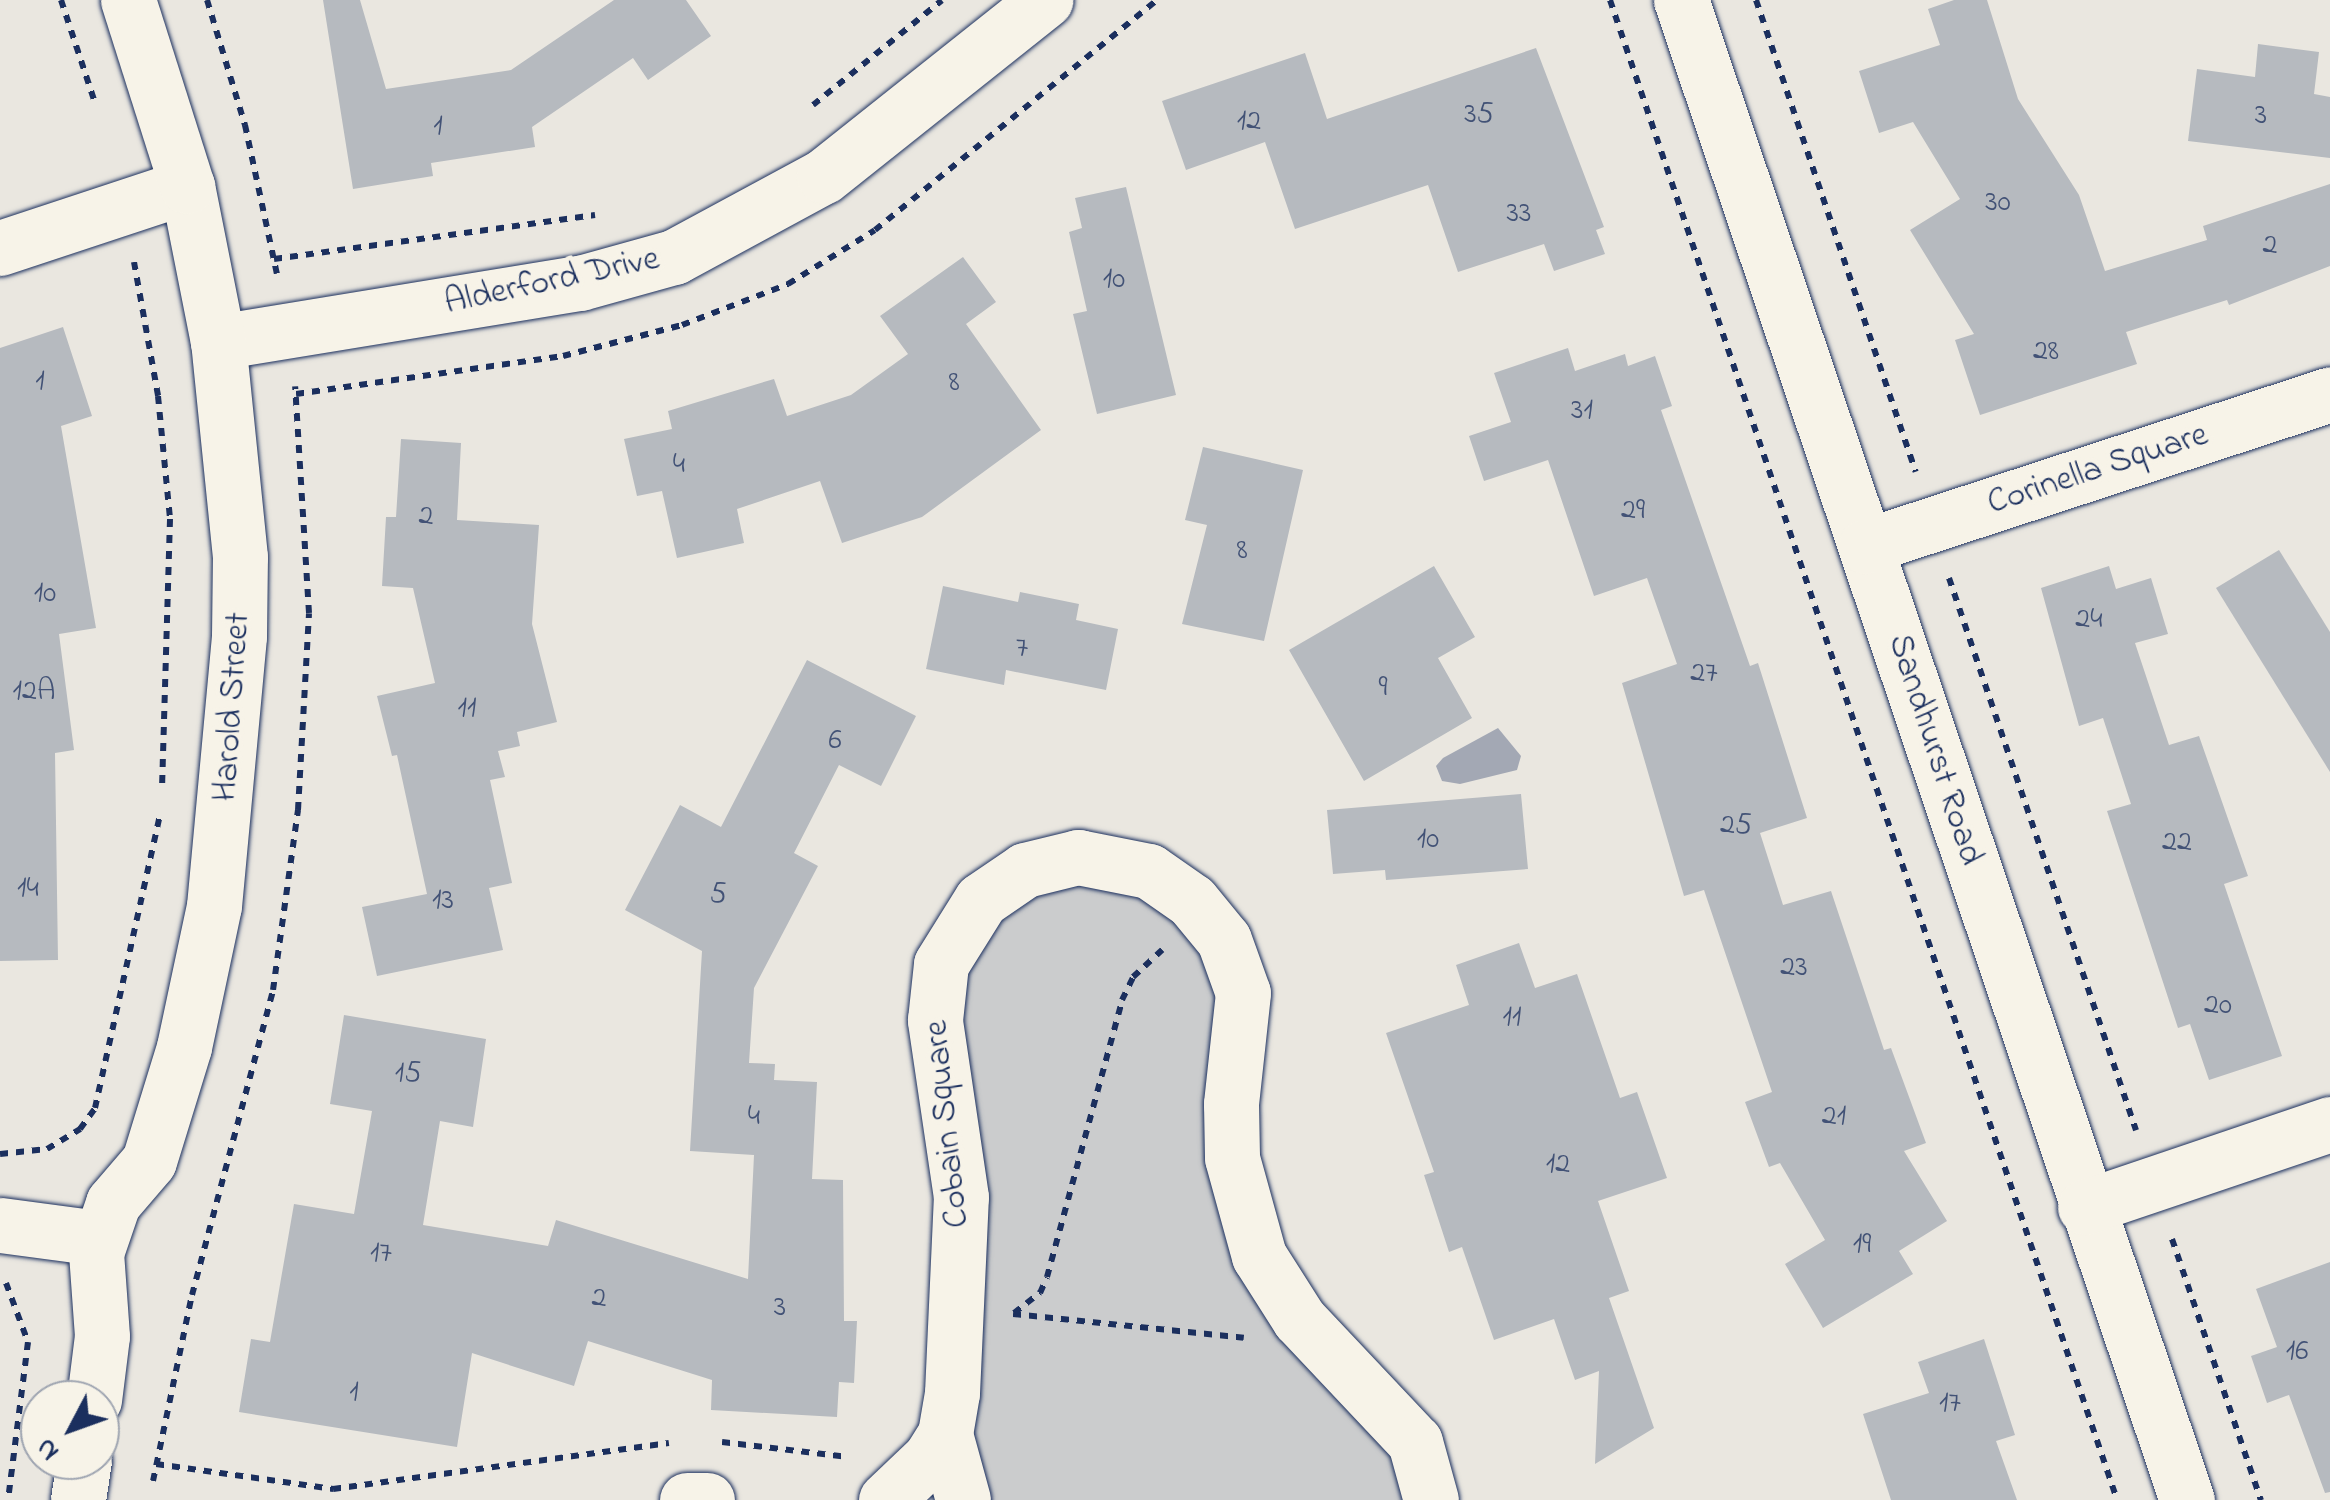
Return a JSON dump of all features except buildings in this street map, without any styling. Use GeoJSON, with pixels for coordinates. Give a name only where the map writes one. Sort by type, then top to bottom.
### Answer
{"type":"FeatureCollection","features":[{"type":"Feature","properties":{"kind":"street","name":"Harold Street"},"geometry":{"type":"LineString","coordinates":[[96,1380],[102,1336],[93,1280],[99,1238],[113,1203],[141,1174],[157,1142],[184,1047],[222,850],[240,556],[218,342],[186,186],[128,0]]}},
{"type":"Feature","properties":{"kind":"street","name":"Alderford Drive"},"geometry":{"type":"LineString","coordinates":[[218,342],[580,283],[674,257],[824,176],[1045,0]]}},
{"type":"Feature","properties":{"kind":"street","name":"Sandhurst Road"},"geometry":{"type":"LineString","coordinates":[[1681,0],[2187,1500]]}},
{"type":"Feature","properties":{"kind":"street"},"geometry":{"type":"LineString","coordinates":[[0,248],[186,186]]}},
{"type":"Feature","properties":{"kind":"street","name":"Corinella Square"},"geometry":{"type":"LineString","coordinates":[[1866,546],[2330,394]]}},
{"type":"Feature","properties":{"kind":"street","name":"Cobain Square"},"geometry":{"type":"LineString","coordinates":[[962,1500],[945,1434],[961,1200],[934,998],[953,940],[980,900],[1002,883],[1078,857],[1149,871],[1210,919],[1243,993],[1229,1131],[1236,1186],[1259,1256],[1322,1346],[1398,1418],[1428,1470],[1431,1500]]}},
{"type":"Feature","properties":{"kind":"street"},"geometry":{"type":"LineString","coordinates":[[2085,1207],[2330,1124]]}},
{"type":"Feature","properties":{"kind":"street"},"geometry":{"type":"LineString","coordinates":[[0,1225],[99,1238]]}},
{"type":"Feature","properties":{"kind":"street"},"geometry":{"type":"LineString","coordinates":[[870,1479],[930,1458],[945,1434]]}},
{"type":"Feature","properties":{"kind":"street"},"geometry":{"type":"LineString","coordinates":[[687,1500],[708,1500]]}},
{"type":"Feature","properties":{"kind":"path"},"geometry":{"type":"LineString","coordinates":[[61,0],[101,120]]}},
{"type":"Feature","properties":{"kind":"path"},"geometry":{"type":"LineString","coordinates":[[208,0],[245,124],[276,274]]}},
{"type":"Feature","properties":{"kind":"path"},"geometry":{"type":"LineString","coordinates":[[804,112],[942,0]]}},
{"type":"Feature","properties":{"kind":"path"},"geometry":{"type":"LineString","coordinates":[[1610,0],[2117,1500]]}},
{"type":"Feature","properties":{"kind":"path"},"geometry":{"type":"LineString","coordinates":[[1756,0],[1914,466]]}},
{"type":"Feature","properties":{"kind":"path"},"geometry":{"type":"LineString","coordinates":[[274,259],[611,212]]}},
{"type":"Feature","properties":{"kind":"path"},"geometry":{"type":"LineString","coordinates":[[0,1154],[47,1150],[80,1128],[95,1108],[161,808],[170,518],[158,396],[134,261]]}},
{"type":"Feature","properties":{"kind":"path"},"geometry":{"type":"LineString","coordinates":[[1947,572],[2136,1131]]}},
{"type":"Feature","properties":{"kind":"path"},"geometry":{"type":"LineString","coordinates":[[1013,1314],[1040,1293],[1133,978],[1148,959],[1210,919]]}},
{"type":"Feature","properties":{"kind":"path"},"geometry":{"type":"LineString","coordinates":[[2168,1229],[2262,1500]]}},
{"type":"Feature","properties":{"kind":"path"},"geometry":{"type":"LineString","coordinates":[[0,1294],[12,1304],[28,1342],[8,1500]]}},
{"type":"Feature","properties":{"kind":"path"},"geometry":{"type":"LineString","coordinates":[[995,1312],[1322,1346]]}},
{"type":"Feature","properties":{"kind":"path"},"geometry":{"type":"LineString","coordinates":[[154,1481],[156,1464],[313,1487],[373,1487],[682,1442]]}},
{"type":"Feature","properties":{"kind":"path"},"geometry":{"type":"LineString","coordinates":[[713,1442],[870,1479]]}},
{"type":"Feature","properties":{"kind":"shaded area"},"geometry":{"type":"Polygon","coordinates":[[[1498,728],[1521,756],[1517,770],[1460,784],[1442,781],[1436,766],[1443,758],[1498,728]]]}},
{"type":"Feature","properties":{"kind":"shaded area"},"geometry":{"type":"Polygon","coordinates":[[[1052,861],[1210,919],[1232,1158],[1430,1500],[963,1500],[941,964],[1052,861]]]}}]}
